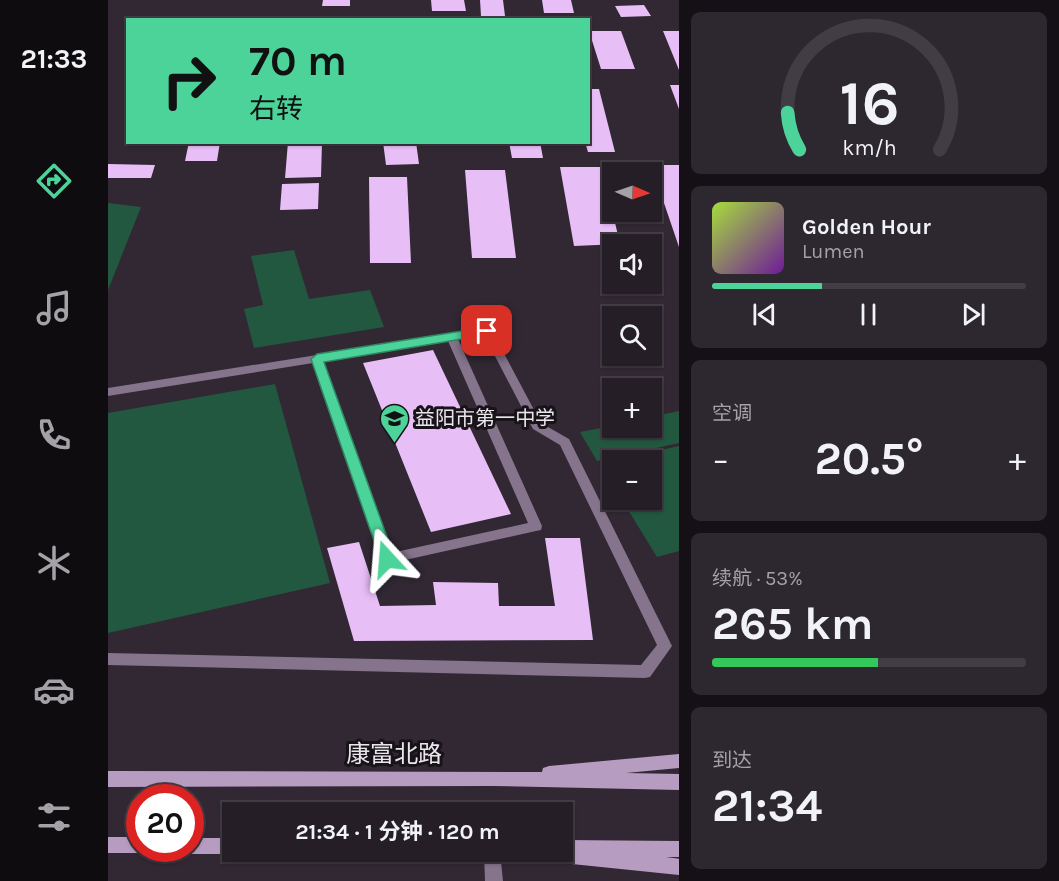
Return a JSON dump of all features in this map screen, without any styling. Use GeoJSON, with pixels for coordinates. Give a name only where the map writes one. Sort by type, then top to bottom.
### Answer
{"type":"FeatureCollection","features":[{"type":"Feature","properties":{"kind":"main road"},"geometry":{"type":"LineString","coordinates":[[493,778],[679,761]]}},
{"type":"Feature","properties":{"kind":"main road","name":"康富北路"},"geometry":{"type":"LineString","coordinates":[[108,779],[493,778],[679,782]]}},
{"type":"Feature","properties":{"kind":"main road"},"geometry":{"type":"LineString","coordinates":[[108,845],[126,845]]}},
{"type":"Feature","properties":{"kind":"main road"},"geometry":{"type":"LineString","coordinates":[[204,846],[222,846]]}},
{"type":"Feature","properties":{"kind":"main road"},"geometry":{"type":"LineString","coordinates":[[573,848],[679,849]]}},
{"type":"Feature","properties":{"kind":"main road"},"geometry":{"type":"LineString","coordinates":[[573,856],[679,867]]}},
{"type":"Feature","properties":{"kind":"street"},"geometry":{"type":"LineString","coordinates":[[108,392],[487,331],[537,426],[564,442],[665,646],[645,672],[108,659]]}},
{"type":"Feature","properties":{"kind":"street"},"geometry":{"type":"LineString","coordinates":[[317,359],[387,559],[536,526],[452,337]]}},
{"type":"Feature","properties":{"kind":"street"},"geometry":{"type":"LineString","coordinates":[[493,862],[494,881]]}},
{"type":"Feature","properties":{"kind":"green space"},"geometry":{"type":"Polygon","coordinates":[[[108,203],[141,207],[108,290],[108,203]]]}},
{"type":"Feature","properties":{"kind":"green space"},"geometry":{"type":"Polygon","coordinates":[[[294,250],[309,299],[370,290],[384,327],[254,348],[244,309],[263,305],[251,256],[294,250]]]}},
{"type":"Feature","properties":{"kind":"green space"},"geometry":{"type":"Polygon","coordinates":[[[275,384],[330,583],[108,633],[108,413],[275,384]]]}},
{"type":"Feature","properties":{"kind":"green space"},"geometry":{"type":"Polygon","coordinates":[[[679,411],[679,443],[647,450],[602,450],[602,460],[597,461],[580,432],[602,428],[602,438],[662,438],[662,415],[679,411]]]}},
{"type":"Feature","properties":{"kind":"green space"},"geometry":{"type":"Polygon","coordinates":[[[679,446],[679,551],[657,557],[628,510],[662,510],[662,450],[679,446]]]}},
{"type":"Feature","properties":{"kind":"building"},"geometry":{"type":"Polygon","coordinates":[[[323,0],[350,0],[350,6],[322,6],[323,0]]]}},
{"type":"Feature","properties":{"kind":"building"},"geometry":{"type":"Polygon","coordinates":[[[431,0],[464,0],[466,11],[432,11],[431,0]]]}},
{"type":"Feature","properties":{"kind":"building"},"geometry":{"type":"Polygon","coordinates":[[[480,0],[503,0],[505,16],[481,16],[480,0]]]}},
{"type":"Feature","properties":{"kind":"building"},"geometry":{"type":"Polygon","coordinates":[[[542,0],[571,0],[574,13],[544,13],[542,0]]]}},
{"type":"Feature","properties":{"kind":"building"},"geometry":{"type":"Polygon","coordinates":[[[644,5],[651,16],[621,17],[615,6],[644,5]]]}},
{"type":"Feature","properties":{"kind":"building"},"geometry":{"type":"Polygon","coordinates":[[[590,31],[621,31],[635,69],[601,69],[590,31]]]}},
{"type":"Feature","properties":{"kind":"building"},"geometry":{"type":"Polygon","coordinates":[[[663,31],[679,31],[679,70],[663,31]]]}},
{"type":"Feature","properties":{"kind":"building"},"geometry":{"type":"Polygon","coordinates":[[[670,85],[679,85],[679,109],[670,85]]]}},
{"type":"Feature","properties":{"kind":"building"},"geometry":{"type":"Polygon","coordinates":[[[590,89],[599,89],[615,152],[588,152],[586,144],[590,144],[590,89]]]}},
{"type":"Feature","properties":{"kind":"building"},"geometry":{"type":"Polygon","coordinates":[[[189,144],[220,144],[217,161],[185,161],[189,144]]]}},
{"type":"Feature","properties":{"kind":"building"},"geometry":{"type":"Polygon","coordinates":[[[288,144],[322,144],[321,177],[285,178],[288,144]]]}},
{"type":"Feature","properties":{"kind":"building"},"geometry":{"type":"Polygon","coordinates":[[[383,144],[416,144],[419,164],[386,165],[383,144]]]}},
{"type":"Feature","properties":{"kind":"building"},"geometry":{"type":"Polygon","coordinates":[[[509,144],[540,144],[543,158],[512,158],[509,144]]]}},
{"type":"Feature","properties":{"kind":"building"},"geometry":{"type":"Polygon","coordinates":[[[108,164],[155,165],[151,178],[108,178],[108,164]]]}},
{"type":"Feature","properties":{"kind":"building"},"geometry":{"type":"Polygon","coordinates":[[[662,165],[679,165],[679,247],[662,197],[662,165]]]}},
{"type":"Feature","properties":{"kind":"building"},"geometry":{"type":"Polygon","coordinates":[[[560,167],[602,167],[602,222],[615,222],[618,234],[602,234],[602,245],[574,246],[560,167]]]}},
{"type":"Feature","properties":{"kind":"building"},"geometry":{"type":"Polygon","coordinates":[[[465,170],[505,170],[516,258],[472,258],[465,170]]]}},
{"type":"Feature","properties":{"kind":"building"},"geometry":{"type":"Polygon","coordinates":[[[369,177],[407,177],[411,263],[370,263],[369,177]]]}},
{"type":"Feature","properties":{"kind":"building"},"geometry":{"type":"Polygon","coordinates":[[[319,183],[318,209],[280,210],[282,184],[319,183]]]}},
{"type":"Feature","properties":{"kind":"building"},"geometry":{"type":"Polygon","coordinates":[[[433,350],[511,514],[431,532],[363,363],[433,350]]]}},
{"type":"Feature","properties":{"kind":"building"},"geometry":{"type":"Polygon","coordinates":[[[545,538],[580,538],[593,640],[354,641],[327,548],[359,542],[380,606],[436,605],[433,582],[498,583],[499,606],[555,606],[545,538]]]}},
{"type":"Feature","properties":{"kind":"place","name":"益阳市第一中学"},"geometry":{"type":"Point","coordinates":[394,444]}},
{"type":"Feature","properties":{"kind":"route"},"geometry":{"type":"LineString","coordinates":[[387,559],[317,359],[487,331]]}}]}
